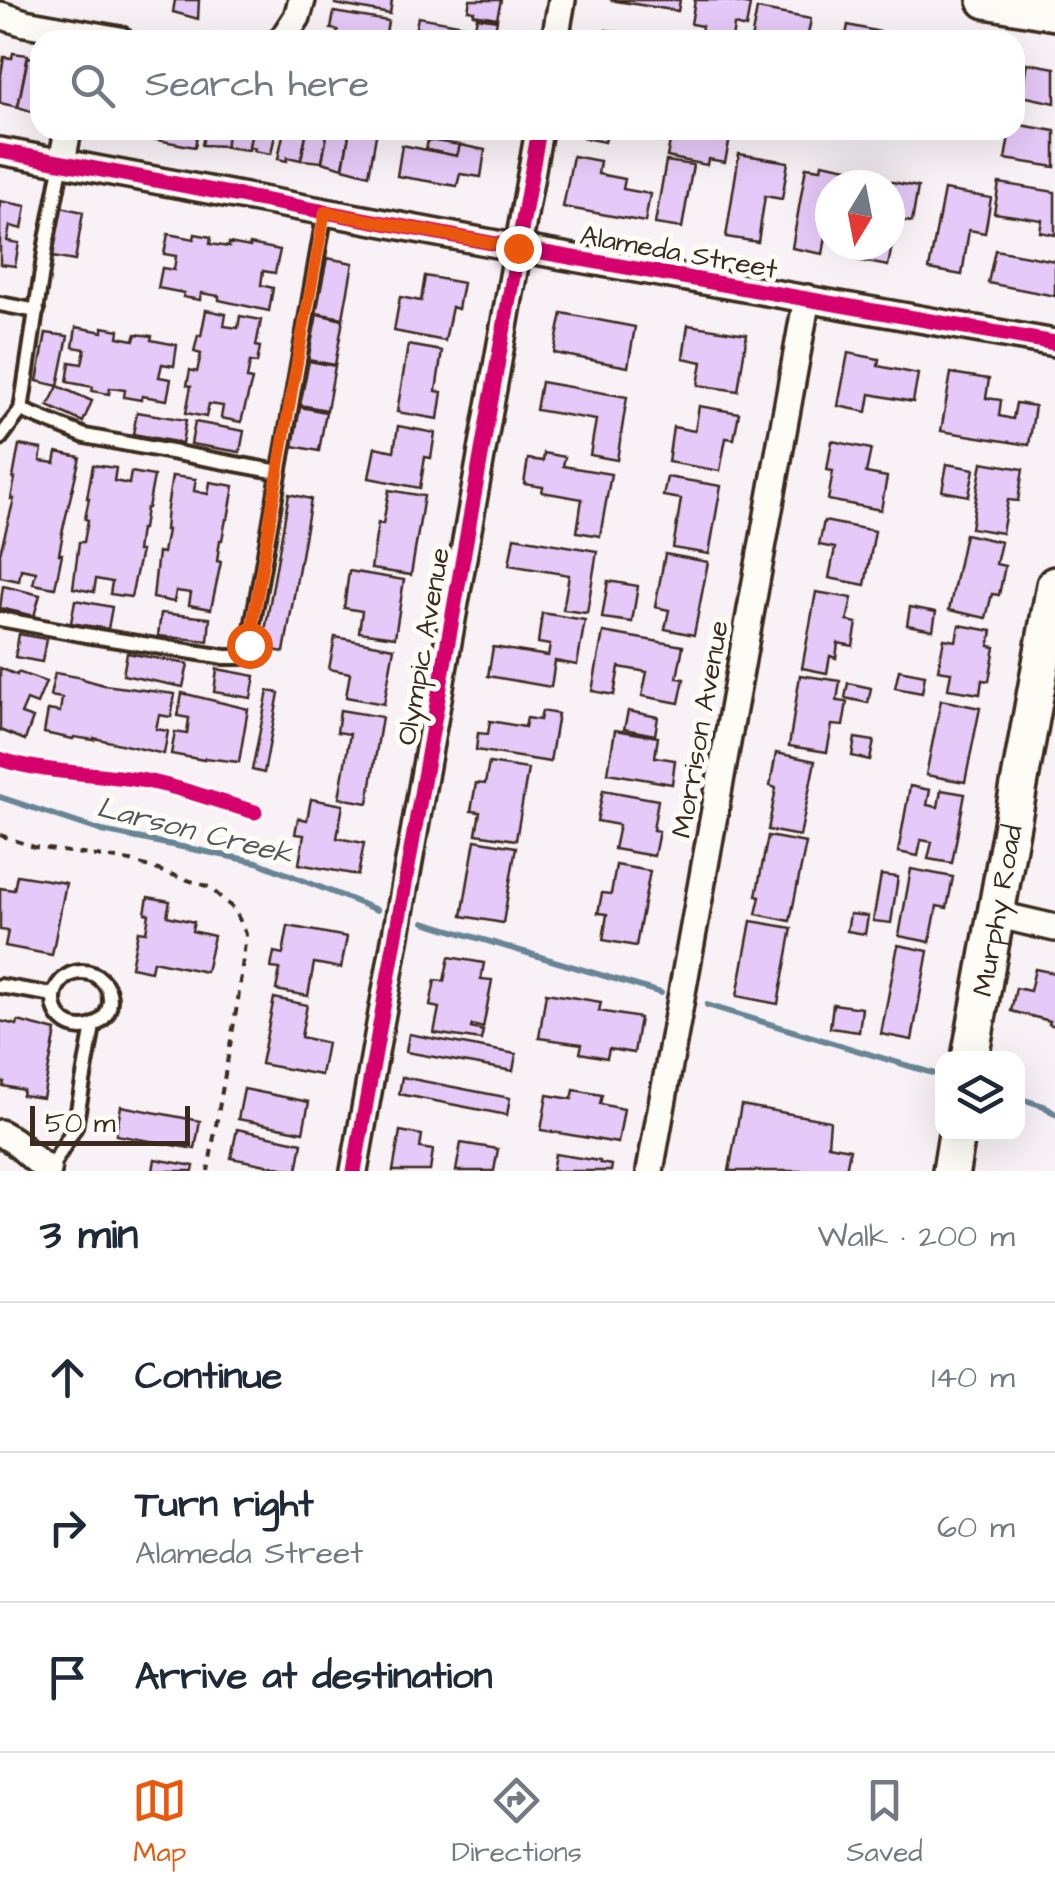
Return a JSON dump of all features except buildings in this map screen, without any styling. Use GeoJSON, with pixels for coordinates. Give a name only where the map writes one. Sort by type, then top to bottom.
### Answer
{"type":"FeatureCollection","features":[{"type":"Feature","properties":{"kind":"street"},"geometry":{"type":"LineString","coordinates":[[289,30],[298,17],[302,0]]}},
{"type":"Feature","properties":{"kind":"street"},"geometry":{"type":"LineString","coordinates":[[556,30],[562,0]]}},
{"type":"Feature","properties":{"kind":"street"},"geometry":{"type":"LineString","coordinates":[[986,0],[1055,12]]}},
{"type":"Feature","properties":{"kind":"street"},"geometry":{"type":"LineString","coordinates":[[0,15],[54,30]]}},
{"type":"Feature","properties":{"kind":"street"},"geometry":{"type":"LineString","coordinates":[[62,162],[66,140]]}},
{"type":"Feature","properties":{"kind":"street","name":"Olympic Avenue"},"geometry":{"type":"LineString","coordinates":[[354,1171],[537,140]]}},
{"type":"Feature","properties":{"kind":"street","name":"Alameda Street"},"geometry":{"type":"LineString","coordinates":[[0,151],[1055,343]]}},
{"type":"Feature","properties":{"kind":"street","name":"Morrison Avenue"},"geometry":{"type":"LineString","coordinates":[[650,1171],[808,298]]}},
{"type":"Feature","properties":{"kind":"street","name":"Murphy Road"},"geometry":{"type":"LineString","coordinates":[[971,1051],[1050,648],[1055,585]]}},
{"type":"Feature","properties":{"kind":"street"},"geometry":{"type":"LineString","coordinates":[[995,914],[1055,928]]}},
{"type":"Feature","properties":{"kind":"street"},"geometry":{"type":"LineString","coordinates":[[0,1133],[48,1171]]}},
{"type":"Feature","properties":{"kind":"street"},"geometry":{"type":"LineString","coordinates":[[951,1171],[957,1141]]}},
{"type":"Feature","properties":{"kind":"lane"},"geometry":{"type":"LineString","coordinates":[[0,438],[21,410],[62,162]]}},
{"type":"Feature","properties":{"kind":"lane"},"geometry":{"type":"LineString","coordinates":[[0,619],[242,657],[249,645],[325,212]]}},
{"type":"Feature","properties":{"kind":"lane"},"geometry":{"type":"LineString","coordinates":[[0,304],[37,312]]}},
{"type":"Feature","properties":{"kind":"lane"},"geometry":{"type":"LineString","coordinates":[[21,410],[86,436],[279,472]]}},
{"type":"Feature","properties":{"kind":"lane"},"geometry":{"type":"LineString","coordinates":[[71,974],[98,977],[109,991],[104,1018],[92,1026],[80,1028],[57,1014],[57,986],[71,974]]}},
{"type":"Feature","properties":{"kind":"lane"},"geometry":{"type":"LineString","coordinates":[[0,986],[54,996]]}},
{"type":"Feature","properties":{"kind":"lane"},"geometry":{"type":"LineString","coordinates":[[48,1171],[74,1127],[92,1026]]}},
{"type":"Feature","properties":{"kind":"path"},"geometry":{"type":"LineString","coordinates":[[0,836],[34,847],[131,861],[209,887],[234,910],[246,934],[208,1171]]}},
{"type":"Feature","properties":{"kind":"waterway","name":"Larson Creek"},"geometry":{"type":"LineString","coordinates":[[0,797],[102,831],[257,862],[377,910]]}},
{"type":"Feature","properties":{"kind":"waterway","name":"Larson Creek"},"geometry":{"type":"LineString","coordinates":[[424,922],[661,993]]}},
{"type":"Feature","properties":{"kind":"waterway","name":"Larson Creek"},"geometry":{"type":"LineString","coordinates":[[707,1005],[935,1074]]}},
{"type":"Feature","properties":{"kind":"waterway","name":"Larson Creek"},"geometry":{"type":"LineString","coordinates":[[1025,1100],[1055,1114]]}},
{"type":"Feature","properties":{"kind":"cycle path"},"geometry":{"type":"LineString","coordinates":[[354,1171],[537,140]]}},
{"type":"Feature","properties":{"kind":"cycle path"},"geometry":{"type":"LineString","coordinates":[[0,151],[1055,343]]}},
{"type":"Feature","properties":{"kind":"cycle path"},"geometry":{"type":"LineString","coordinates":[[0,759],[38,768],[156,783],[255,812]]}},
{"type":"Feature","properties":{"kind":"route"},"geometry":{"type":"LineString","coordinates":[[249,645],[325,212],[518,248]]}}]}
